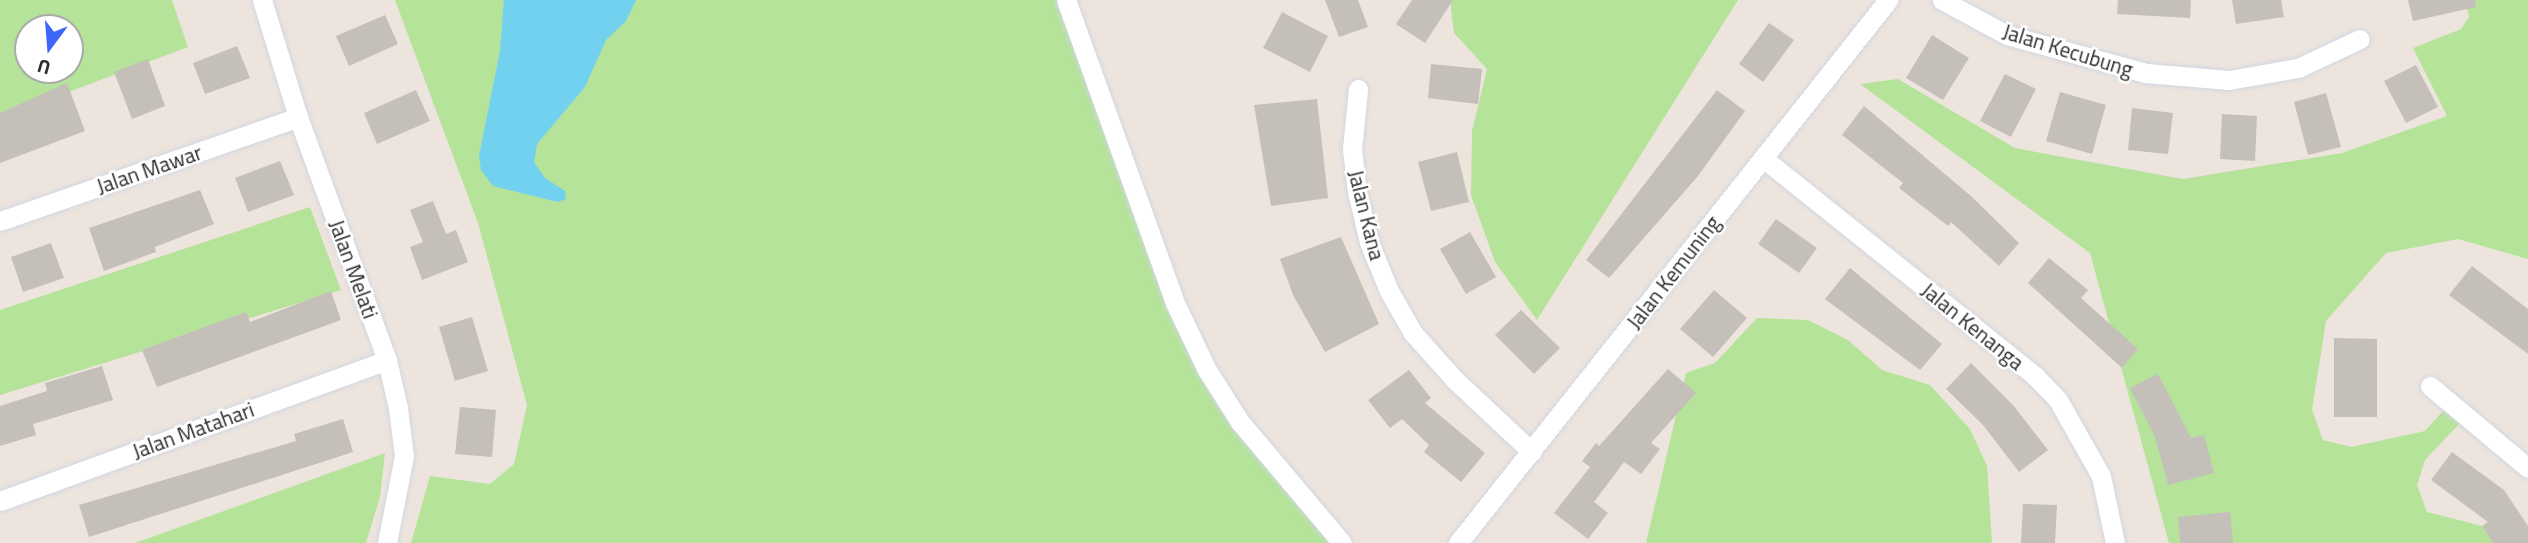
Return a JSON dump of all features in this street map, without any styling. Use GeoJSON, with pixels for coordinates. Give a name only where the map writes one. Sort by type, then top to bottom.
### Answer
{"type":"FeatureCollection","features":[{"type":"Feature","properties":{"kind":"street","name":"Jalan Melati"},"geometry":{"type":"LineString","coordinates":[[262,0],[298,117],[387,360],[404,456],[387,543]]}},
{"type":"Feature","properties":{"kind":"street"},"geometry":{"type":"LineString","coordinates":[[1066,0],[1175,303],[1207,370],[1240,422],[1342,543]]}},
{"type":"Feature","properties":{"kind":"street","name":"Jalan Kemuning"},"geometry":{"type":"LineString","coordinates":[[1458,543],[1888,0]]}},
{"type":"Feature","properties":{"kind":"street","name":"Jalan Kecubung"},"geometry":{"type":"LineString","coordinates":[[1942,0],[2007,35],[2146,73],[2229,80],[2298,68],[2360,39]]}},
{"type":"Feature","properties":{"kind":"street","name":"Jalan Kana"},"geometry":{"type":"LineString","coordinates":[[1358,89],[1352,149],[1357,191],[1369,242],[1389,291],[1413,333],[1455,380],[1532,452]]}},
{"type":"Feature","properties":{"kind":"street","name":"Jalan Mawar"},"geometry":{"type":"LineString","coordinates":[[0,221],[298,117]]}},
{"type":"Feature","properties":{"kind":"street","name":"Jalan Kenanga"},"geometry":{"type":"LineString","coordinates":[[1763,158],[2035,376],[2058,400],[2101,476],[2115,543]]}},
{"type":"Feature","properties":{"kind":"street","name":"Jalan Matahari"},"geometry":{"type":"LineString","coordinates":[[0,501],[387,360]]}},
{"type":"Feature","properties":{"kind":"street"},"geometry":{"type":"LineString","coordinates":[[2430,386],[2528,468]]}},
{"type":"Feature","properties":{"kind":"green space"},"geometry":{"type":"Polygon","coordinates":[[[0,0],[172,0],[188,47],[0,118],[0,0]]]}},
{"type":"Feature","properties":{"kind":"green space"},"geometry":{"type":"Polygon","coordinates":[[[395,0],[1064,0],[1204,372],[1272,473],[1333,543],[411,543],[430,476],[490,484],[514,464],[527,405],[478,223],[395,0]]]}},
{"type":"Feature","properties":{"kind":"green space"},"geometry":{"type":"Polygon","coordinates":[[[1450,0],[1738,0],[1537,320],[1495,262],[1471,195],[1472,131],[1487,69],[1454,33],[1450,0]]]}},
{"type":"Feature","properties":{"kind":"green space"},"geometry":{"type":"Polygon","coordinates":[[[2465,0],[2528,0],[2528,259],[2458,239],[2386,253],[2326,321],[2312,410],[2323,440],[2351,447],[2425,431],[2443,411],[2460,417],[2460,423],[2425,460],[2417,485],[2427,512],[2482,526],[2493,543],[2169,543],[2090,253],[1860,84],[1898,79],[2015,148],[2183,179],[2342,153],[2447,116],[2413,48],[2461,29],[2469,17],[2465,0]]]}},
{"type":"Feature","properties":{"kind":"green space"},"geometry":{"type":"Polygon","coordinates":[[[310,207],[341,290],[0,395],[0,310],[310,207]]]}},
{"type":"Feature","properties":{"kind":"green space"},"geometry":{"type":"Polygon","coordinates":[[[1757,318],[1808,320],[1848,340],[1882,370],[1930,385],[1970,429],[1987,466],[1992,543],[1646,543],[1686,373],[1715,363],[1757,318]]]}},
{"type":"Feature","properties":{"kind":"green space"},"geometry":{"type":"Polygon","coordinates":[[[385,453],[380,497],[366,543],[135,543],[385,453]]]}},
{"type":"Feature","properties":{"kind":"water"},"geometry":{"type":"Polygon","coordinates":[[[504,0],[636,0],[626,21],[606,40],[585,87],[537,144],[534,162],[545,178],[565,191],[566,199],[558,202],[493,186],[481,170],[479,156],[500,51],[504,0]]]}},
{"type":"Feature","properties":{"kind":"building"},"geometry":{"type":"Polygon","coordinates":[[[1325,0],[1358,0],[1368,27],[1339,37],[1325,0]]]}},
{"type":"Feature","properties":{"kind":"building"},"geometry":{"type":"Polygon","coordinates":[[[1412,0],[1453,0],[1425,43],[1396,24],[1412,0]]]}},
{"type":"Feature","properties":{"kind":"building"},"geometry":{"type":"Polygon","coordinates":[[[2118,0],[2191,0],[2190,18],[2117,14],[2118,0]]]}},
{"type":"Feature","properties":{"kind":"building"},"geometry":{"type":"Polygon","coordinates":[[[2232,0],[2281,0],[2284,17],[2236,24],[2232,0]]]}},
{"type":"Feature","properties":{"kind":"building"},"geometry":{"type":"Polygon","coordinates":[[[2408,0],[2475,0],[2476,7],[2413,21],[2408,0]]]}},
{"type":"Feature","properties":{"kind":"building"},"geometry":{"type":"Polygon","coordinates":[[[1282,12],[1328,36],[1310,72],[1263,48],[1282,12]]]}},
{"type":"Feature","properties":{"kind":"building"},"geometry":{"type":"Polygon","coordinates":[[[385,15],[398,44],[349,66],[336,36],[385,15]]]}},
{"type":"Feature","properties":{"kind":"building"},"geometry":{"type":"Polygon","coordinates":[[[1769,23],[1794,40],[1763,82],[1739,64],[1769,23]]]}},
{"type":"Feature","properties":{"kind":"building"},"geometry":{"type":"Polygon","coordinates":[[[1932,35],[1969,58],[1943,100],[1906,78],[1932,35]]]}},
{"type":"Feature","properties":{"kind":"building"},"geometry":{"type":"Polygon","coordinates":[[[237,46],[250,78],[205,94],[193,63],[237,46]]]}},
{"type":"Feature","properties":{"kind":"building"},"geometry":{"type":"Polygon","coordinates":[[[148,59],[165,106],[132,119],[114,72],[148,59]]]}},
{"type":"Feature","properties":{"kind":"building"},"geometry":{"type":"Polygon","coordinates":[[[1431,64],[1482,69],[1478,104],[1428,98],[1431,64]]]}},
{"type":"Feature","properties":{"kind":"building"},"geometry":{"type":"Polygon","coordinates":[[[2416,65],[2438,107],[2406,123],[2384,81],[2416,65]]]}},
{"type":"Feature","properties":{"kind":"building"},"geometry":{"type":"Polygon","coordinates":[[[2005,74],[2036,89],[2011,137],[1980,121],[2005,74]]]}},
{"type":"Feature","properties":{"kind":"building"},"geometry":{"type":"Polygon","coordinates":[[[67,84],[85,131],[0,163],[0,113],[67,84]]]}},
{"type":"Feature","properties":{"kind":"building"},"geometry":{"type":"Polygon","coordinates":[[[416,90],[430,121],[377,144],[364,113],[416,90]]]}},
{"type":"Feature","properties":{"kind":"building"},"geometry":{"type":"Polygon","coordinates":[[[1717,90],[1745,111],[1698,176],[1609,278],[1586,260],[1717,90]]]}},
{"type":"Feature","properties":{"kind":"building"},"geometry":{"type":"Polygon","coordinates":[[[2060,92],[2106,105],[2092,154],[2046,141],[2060,92]]]}},
{"type":"Feature","properties":{"kind":"building"},"geometry":{"type":"Polygon","coordinates":[[[2326,93],[2341,147],[2308,155],[2294,102],[2326,93]]]}},
{"type":"Feature","properties":{"kind":"building"},"geometry":{"type":"Polygon","coordinates":[[[1317,99],[1328,198],[1271,206],[1254,105],[1317,99]]]}},
{"type":"Feature","properties":{"kind":"building"},"geometry":{"type":"Polygon","coordinates":[[[1864,106],[1971,196],[2019,243],[1999,266],[1951,222],[1948,226],[1899,188],[1903,183],[1842,135],[1864,106]]]}},
{"type":"Feature","properties":{"kind":"building"},"geometry":{"type":"Polygon","coordinates":[[[2132,108],[2173,113],[2168,154],[2128,150],[2132,108]]]}},
{"type":"Feature","properties":{"kind":"building"},"geometry":{"type":"Polygon","coordinates":[[[2222,114],[2257,116],[2255,161],[2220,159],[2222,114]]]}},
{"type":"Feature","properties":{"kind":"building"},"geometry":{"type":"Polygon","coordinates":[[[1457,152],[1469,202],[1431,211],[1418,162],[1457,152]]]}},
{"type":"Feature","properties":{"kind":"building"},"geometry":{"type":"Polygon","coordinates":[[[280,161],[294,195],[248,212],[235,178],[280,161]]]}},
{"type":"Feature","properties":{"kind":"building"},"geometry":{"type":"Polygon","coordinates":[[[200,190],[214,224],[155,247],[156,252],[104,271],[89,228],[200,190]]]}},
{"type":"Feature","properties":{"kind":"building"},"geometry":{"type":"Polygon","coordinates":[[[433,201],[446,234],[456,230],[468,262],[422,280],[410,247],[423,242],[410,210],[433,201]]]}},
{"type":"Feature","properties":{"kind":"building"},"geometry":{"type":"Polygon","coordinates":[[[1776,219],[1817,248],[1799,273],[1758,244],[1776,219]]]}},
{"type":"Feature","properties":{"kind":"building"},"geometry":{"type":"Polygon","coordinates":[[[1470,232],[1496,277],[1466,294],[1440,249],[1470,232]]]}},
{"type":"Feature","properties":{"kind":"building"},"geometry":{"type":"Polygon","coordinates":[[[1341,237],[1379,324],[1325,352],[1293,295],[1280,259],[1341,237]]]}},
{"type":"Feature","properties":{"kind":"building"},"geometry":{"type":"Polygon","coordinates":[[[51,243],[64,278],[23,292],[11,257],[51,243]]]}},
{"type":"Feature","properties":{"kind":"building"},"geometry":{"type":"Polygon","coordinates":[[[2049,258],[2088,290],[2081,298],[2138,349],[2122,368],[2028,283],[2049,258]]]}},
{"type":"Feature","properties":{"kind":"building"},"geometry":{"type":"Polygon","coordinates":[[[2472,266],[2528,309],[2528,354],[2449,295],[2472,266]]]}},
{"type":"Feature","properties":{"kind":"building"},"geometry":{"type":"Polygon","coordinates":[[[1850,268],[1942,344],[1920,370],[1825,299],[1850,268]]]}},
{"type":"Feature","properties":{"kind":"building"},"geometry":{"type":"Polygon","coordinates":[[[1714,290],[1747,318],[1713,357],[1680,329],[1714,290]]]}},
{"type":"Feature","properties":{"kind":"building"},"geometry":{"type":"Polygon","coordinates":[[[331,291],[341,320],[157,387],[142,350],[246,312],[250,322],[331,291]]]}},
{"type":"Feature","properties":{"kind":"building"},"geometry":{"type":"Polygon","coordinates":[[[1521,310],[1560,348],[1534,374],[1495,335],[1521,310]]]}},
{"type":"Feature","properties":{"kind":"building"},"geometry":{"type":"Polygon","coordinates":[[[472,317],[488,371],[455,381],[439,327],[472,317]]]}},
{"type":"Feature","properties":{"kind":"building"},"geometry":{"type":"Polygon","coordinates":[[[2334,338],[2377,339],[2377,417],[2334,417],[2334,338]]]}},
{"type":"Feature","properties":{"kind":"building"},"geometry":{"type":"Polygon","coordinates":[[[1971,363],[2013,405],[2048,450],[2019,472],[1983,425],[1946,389],[1971,363]]]}},
{"type":"Feature","properties":{"kind":"building"},"geometry":{"type":"Polygon","coordinates":[[[102,366],[113,400],[33,424],[36,435],[0,446],[0,406],[47,391],[45,383],[102,366]]]}},
{"type":"Feature","properties":{"kind":"building"},"geometry":{"type":"Polygon","coordinates":[[[1668,369],[1696,393],[1651,443],[1660,449],[1641,474],[1624,462],[1594,502],[1608,513],[1588,539],[1554,513],[1590,467],[1582,461],[1596,443],[1599,446],[1668,369]]]}},
{"type":"Feature","properties":{"kind":"building"},"geometry":{"type":"Polygon","coordinates":[[[1409,370],[1431,398],[1425,403],[1485,453],[1461,482],[1424,452],[1429,445],[1402,419],[1390,428],[1368,400],[1409,370]]]}},
{"type":"Feature","properties":{"kind":"building"},"geometry":{"type":"Polygon","coordinates":[[[2158,374],[2191,438],[2204,435],[2214,473],[2168,485],[2155,437],[2130,388],[2158,374]]]}},
{"type":"Feature","properties":{"kind":"building"},"geometry":{"type":"Polygon","coordinates":[[[460,407],[496,410],[492,457],[455,454],[460,407]]]}},
{"type":"Feature","properties":{"kind":"building"},"geometry":{"type":"Polygon","coordinates":[[[343,419],[353,452],[89,537],[79,505],[296,441],[294,434],[343,419]]]}},
{"type":"Feature","properties":{"kind":"building"},"geometry":{"type":"Polygon","coordinates":[[[2452,452],[2504,490],[2528,526],[2528,543],[2493,543],[2482,526],[2488,522],[2431,480],[2452,452]]]}},
{"type":"Feature","properties":{"kind":"building"},"geometry":{"type":"Polygon","coordinates":[[[2023,504],[2057,505],[2055,543],[2021,543],[2023,504]]]}},
{"type":"Feature","properties":{"kind":"building"},"geometry":{"type":"Polygon","coordinates":[[[2230,512],[2233,543],[2180,543],[2178,517],[2230,512]]]}}]}
